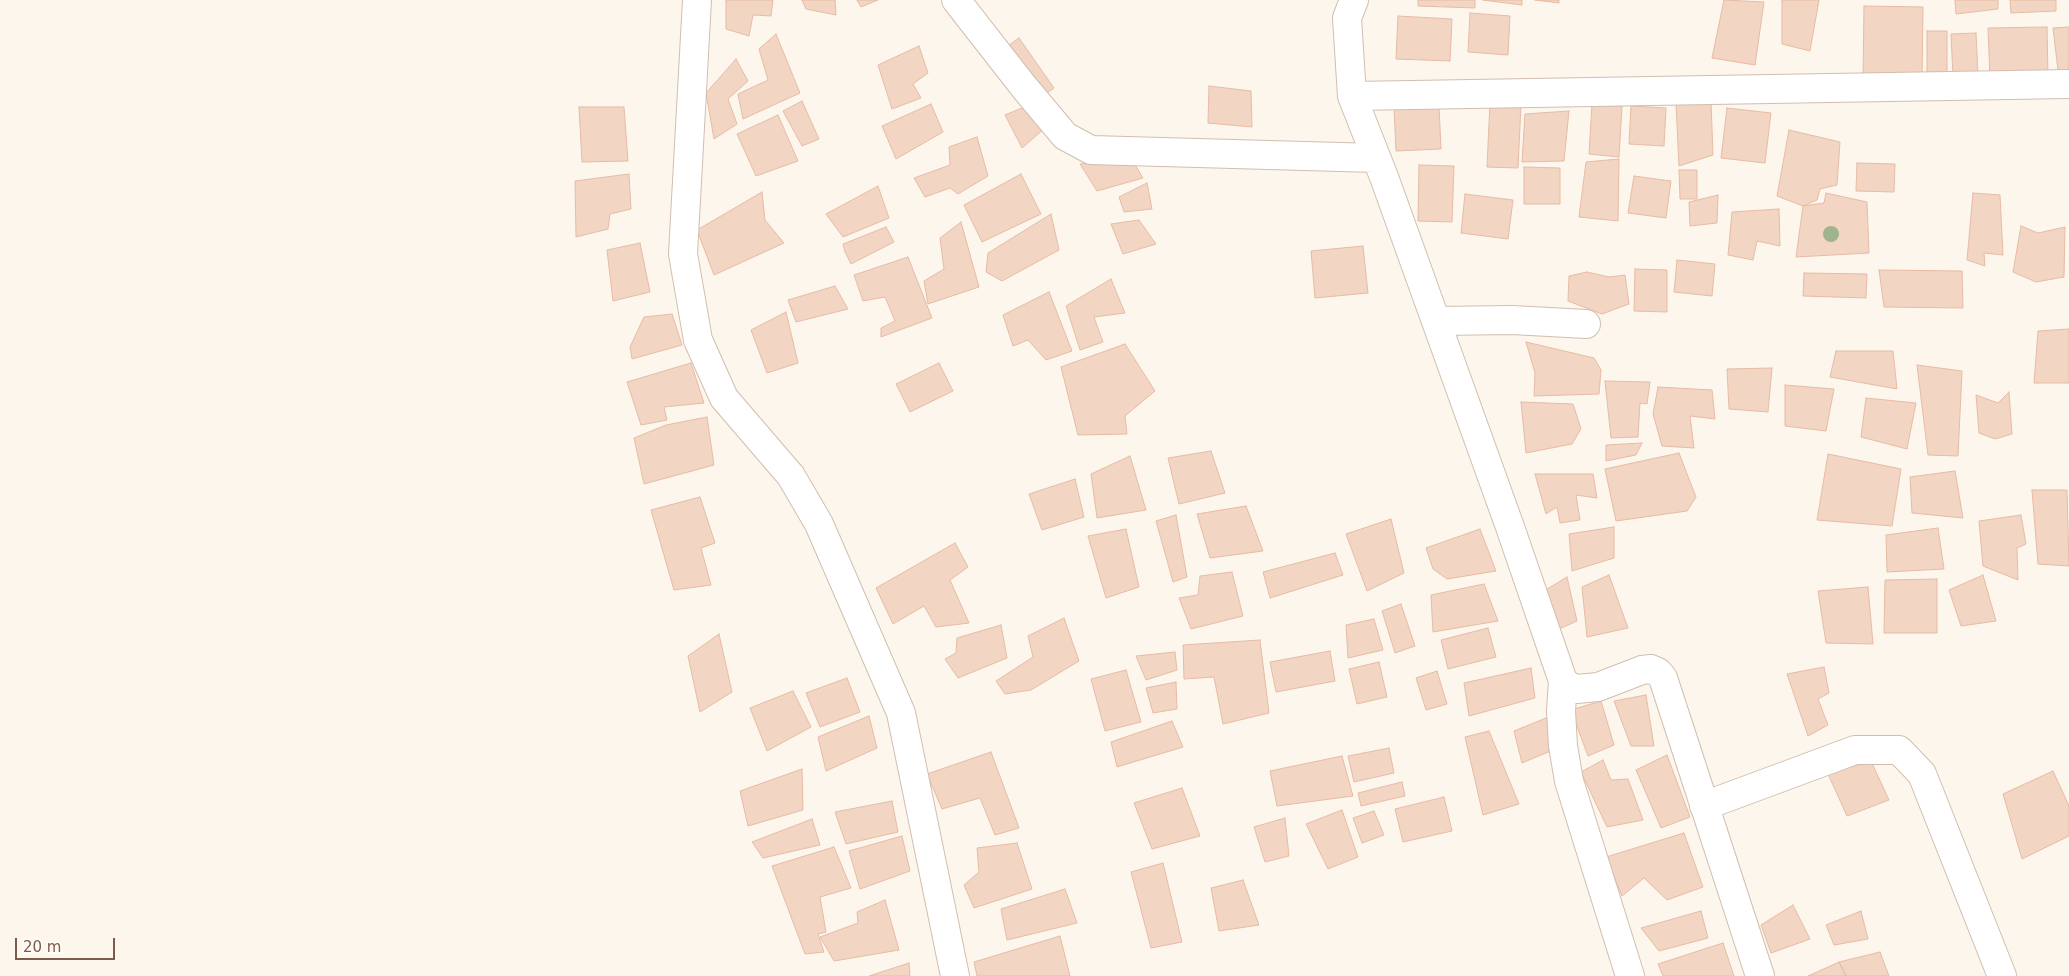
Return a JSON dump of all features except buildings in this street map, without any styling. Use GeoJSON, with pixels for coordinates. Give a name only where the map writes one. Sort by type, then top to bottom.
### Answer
{"type":"FeatureCollection","features":[{"type":"Feature","properties":{"kind":"street"},"geometry":{"type":"LineString","coordinates":[[696,0],[683,254],[698,340],[724,398],[791,476],[819,524],[901,713],[954,976]]}},
{"type":"Feature","properties":{"kind":"street"},"geometry":{"type":"LineString","coordinates":[[956,0],[1065,136],[1090,150],[1376,158]]}},
{"type":"Feature","properties":{"kind":"street"},"geometry":{"type":"LineString","coordinates":[[1354,0],[1347,18],[1352,96],[1436,321],[1563,681],[1561,711],[1563,746],[1569,781],[1630,976]]}},
{"type":"Feature","properties":{"kind":"street"},"geometry":{"type":"LineString","coordinates":[[1352,96],[2069,84]]}},
{"type":"Feature","properties":{"kind":"street"},"geometry":{"type":"LineString","coordinates":[[1436,321],[1512,320],[1586,324]]}},
{"type":"Feature","properties":{"kind":"street"},"geometry":{"type":"LineString","coordinates":[[1563,681],[1569,686],[1578,688],[1598,688],[1642,670],[1651,669],[1658,672],[1663,678],[1760,976]]}},
{"type":"Feature","properties":{"kind":"street"},"geometry":{"type":"LineString","coordinates":[[1704,806],[1855,750],[1899,750],[1922,774],[2002,976]]}}]}
